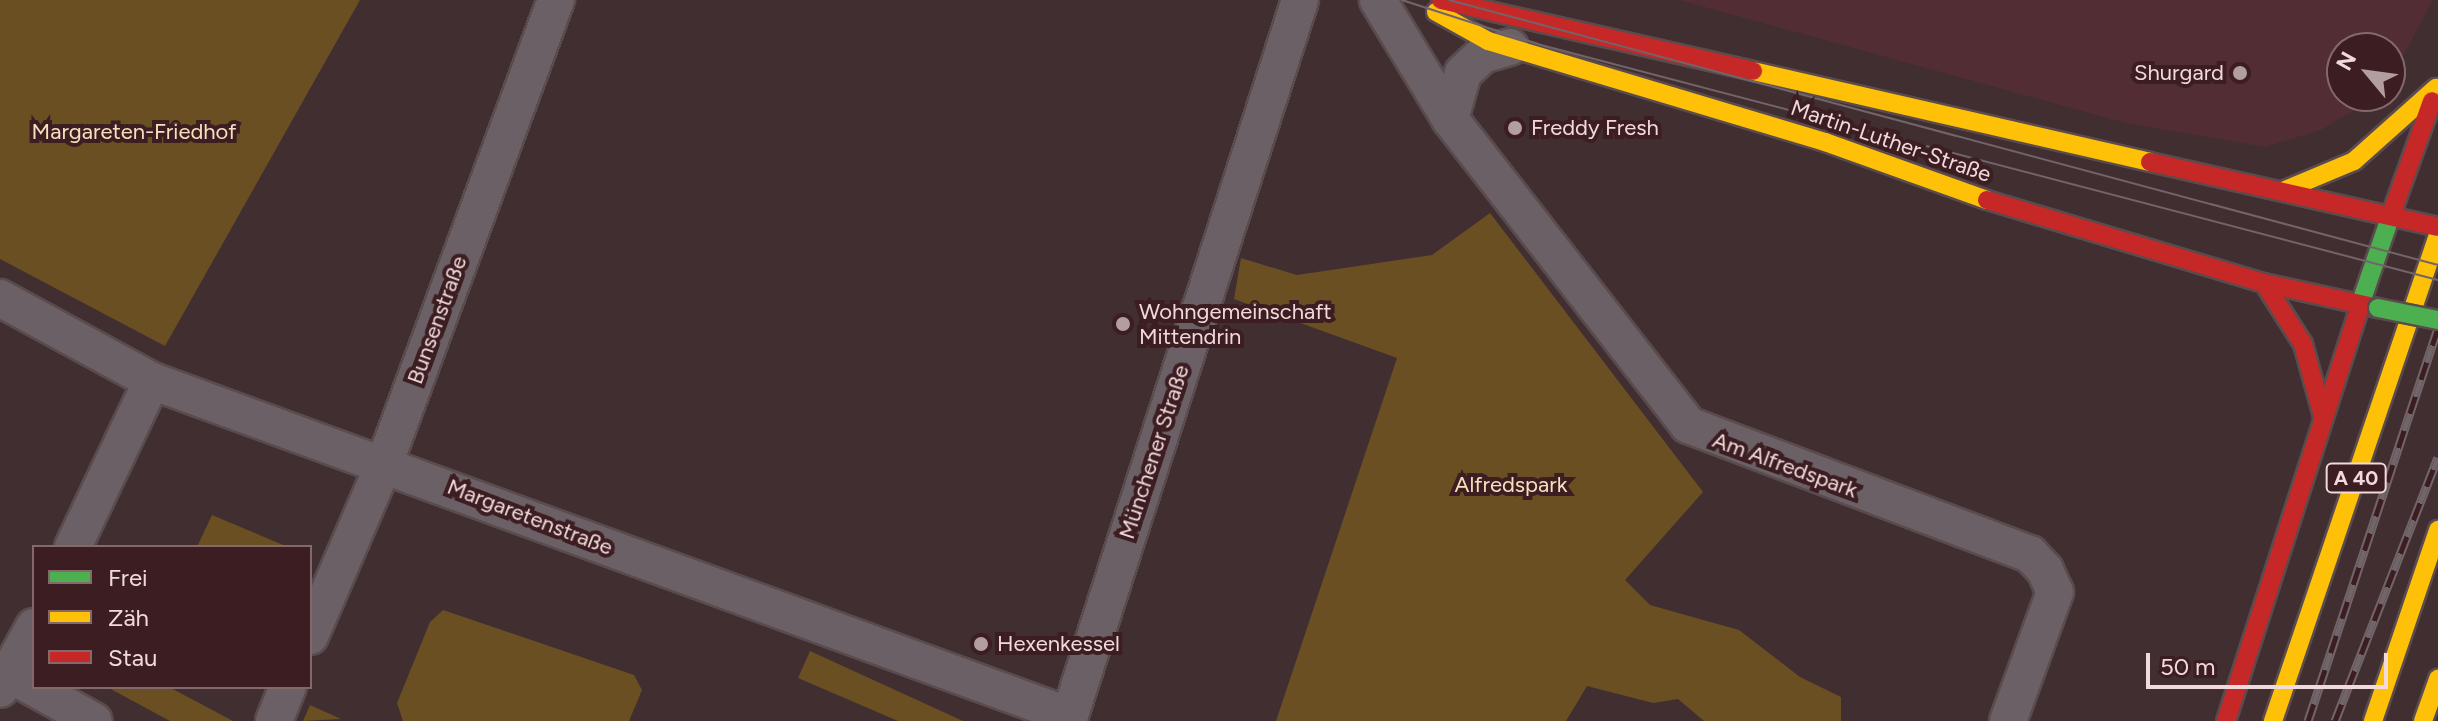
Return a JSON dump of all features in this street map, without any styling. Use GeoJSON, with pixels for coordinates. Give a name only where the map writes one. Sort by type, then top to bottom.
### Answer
{"type":"FeatureCollection","features":[{"type":"Feature","properties":{"kind":"main road","name":"Martin-Luther-Straße"},"geometry":{"type":"LineString","coordinates":[[1415,0],[1510,47],[2264,283],[2438,320]]}},
{"type":"Feature","properties":{"kind":"main road","name":"Martin-Luther-Straße"},"geometry":{"type":"LineString","coordinates":[[1441,0],[2438,227]]}},
{"type":"Feature","properties":{"kind":"main road"},"geometry":{"type":"LineString","coordinates":[[2285,190],[2354,161],[2437,86]]}},
{"type":"Feature","properties":{"kind":"main road"},"geometry":{"type":"LineString","coordinates":[[2226,721],[2323,416],[2369,307],[2400,217],[2437,86]]}},
{"type":"Feature","properties":{"kind":"main road","name":"A 40"},"geometry":{"type":"LineString","coordinates":[[2273,721],[2438,235]]}},
{"type":"Feature","properties":{"kind":"main road"},"geometry":{"type":"LineString","coordinates":[[2264,283],[2303,344],[2323,416]]}},
{"type":"Feature","properties":{"kind":"main road"},"geometry":{"type":"LineString","coordinates":[[2373,721],[2438,530]]}},
{"type":"Feature","properties":{"kind":"main road"},"geometry":{"type":"LineString","coordinates":[[2423,721],[2438,679]]}},
{"type":"Feature","properties":{"kind":"street","name":"Bunsenstraße"},"geometry":{"type":"LineString","coordinates":[[312,631],[385,462],[556,0]]}},
{"type":"Feature","properties":{"kind":"street","name":"Münchener Straße"},"geometry":{"type":"LineString","coordinates":[[1069,719],[1300,0]]}},
{"type":"Feature","properties":{"kind":"street","name":"Am Alfredspark"},"geometry":{"type":"LineString","coordinates":[[1378,0],[1450,119],[1688,425],[2030,554],[2045,570],[2055,592],[2008,721]]}},
{"type":"Feature","properties":{"kind":"street"},"geometry":{"type":"LineString","coordinates":[[1450,119],[1463,73],[1482,55],[1510,47]]}},
{"type":"Feature","properties":{"kind":"street","name":"Margaretenstraße"},"geometry":{"type":"LineString","coordinates":[[0,298],[152,381],[385,462],[1069,719]]}},
{"type":"Feature","properties":{"kind":"street"},"geometry":{"type":"LineString","coordinates":[[74,545],[152,381]]}},
{"type":"Feature","properties":{"kind":"street"},"geometry":{"type":"LineString","coordinates":[[32,630],[3,678],[94,721]]}},
{"type":"Feature","properties":{"kind":"street"},"geometry":{"type":"LineString","coordinates":[[274,721],[287,689]]}},
{"type":"Feature","properties":{"kind":"shaded area"},"geometry":{"type":"Polygon","coordinates":[[[1679,0],[2433,0],[2406,50],[2406,32],[2326,32],[2326,112],[2351,112],[2321,130],[2265,147],[2126,123],[1679,0]]]}},
{"type":"Feature","properties":{"kind":"green space","name":"Margareten-Friedhof"},"geometry":{"type":"Polygon","coordinates":[[[0,0],[360,0],[165,346],[0,259],[0,0]]]}},
{"type":"Feature","properties":{"kind":"green space","name":"Alfredspark"},"geometry":{"type":"Polygon","coordinates":[[[1490,213],[1703,492],[1625,580],[1650,605],[1739,630],[1800,677],[1841,697],[1841,721],[1704,721],[1678,699],[1653,703],[1587,686],[1566,721],[1276,721],[1397,358],[1234,299],[1241,258],[1297,275],[1432,255],[1490,213]]]}},
{"type":"Feature","properties":{"kind":"green space"},"geometry":{"type":"Polygon","coordinates":[[[212,515],[283,545],[198,545],[212,515]]]}},
{"type":"Feature","properties":{"kind":"green space"},"geometry":{"type":"Polygon","coordinates":[[[443,610],[634,675],[642,690],[629,721],[403,721],[397,703],[430,622],[443,610]]]}},
{"type":"Feature","properties":{"kind":"green space"},"geometry":{"type":"Polygon","coordinates":[[[810,651],[963,721],[898,721],[798,678],[810,651]]]}},
{"type":"Feature","properties":{"kind":"green space"},"geometry":{"type":"Polygon","coordinates":[[[111,689],[173,689],[233,721],[170,721],[111,689]]]}},
{"type":"Feature","properties":{"kind":"green space"},"geometry":{"type":"Polygon","coordinates":[[[310,705],[341,719],[303,721],[310,705]]]}},
{"type":"Feature","properties":{"kind":"tram line"},"geometry":{"type":"LineString","coordinates":[[1402,0],[1541,45],[2438,280]]}},
{"type":"Feature","properties":{"kind":"tram line"},"geometry":{"type":"LineString","coordinates":[[1449,0],[2438,265]]}},
{"type":"Feature","properties":{"kind":"railway"},"geometry":{"type":"LineString","coordinates":[[2308,721],[2438,328]]}},
{"type":"Feature","properties":{"kind":"railway"},"geometry":{"type":"LineString","coordinates":[[2335,721],[2438,457]]}},
{"type":"Feature","properties":{"kind":"traffic: fast"},"geometry":{"type":"LineString","coordinates":[[2360,305],[2391,215]]}},
{"type":"Feature","properties":{"kind":"traffic: fast"},"geometry":{"type":"LineString","coordinates":[[2378,308],[2438,320]]}},
{"type":"Feature","properties":{"kind":"traffic: slow"},"geometry":{"type":"LineString","coordinates":[[1436,12],[1488,41],[1825,142],[1987,200]]}},
{"type":"Feature","properties":{"kind":"traffic: slow"},"geometry":{"type":"LineString","coordinates":[[1753,71],[2150,162]]}},
{"type":"Feature","properties":{"kind":"traffic: slow"},"geometry":{"type":"LineString","coordinates":[[2285,190],[2354,161],[2436,88]]}},
{"type":"Feature","properties":{"kind":"traffic: slow"},"geometry":{"type":"LineString","coordinates":[[2273,721],[2438,235]]}},
{"type":"Feature","properties":{"kind":"traffic: slow"},"geometry":{"type":"LineString","coordinates":[[2373,721],[2438,530]]}},
{"type":"Feature","properties":{"kind":"traffic: slow"},"geometry":{"type":"LineString","coordinates":[[2423,721],[2438,679]]}},
{"type":"Feature","properties":{"kind":"traffic: jam"},"geometry":{"type":"LineString","coordinates":[[1441,0],[1753,71]]}},
{"type":"Feature","properties":{"kind":"traffic: jam"},"geometry":{"type":"LineString","coordinates":[[2391,215],[2432,101]]}},
{"type":"Feature","properties":{"kind":"traffic: jam"},"geometry":{"type":"LineString","coordinates":[[2150,162],[2438,227]]}},
{"type":"Feature","properties":{"kind":"traffic: jam"},"geometry":{"type":"LineString","coordinates":[[1987,200],[2264,283],[2378,308]]}},
{"type":"Feature","properties":{"kind":"traffic: jam"},"geometry":{"type":"LineString","coordinates":[[2264,283],[2303,344],[2323,416]]}},
{"type":"Feature","properties":{"kind":"traffic: jam"},"geometry":{"type":"LineString","coordinates":[[2226,721],[2360,305]]}},
{"type":"Feature","properties":{"kind":"place","name":"Shurgard"},"geometry":{"type":"Point","coordinates":[2240,73]}},
{"type":"Feature","properties":{"kind":"place","name":"Freddy Fresh"},"geometry":{"type":"Point","coordinates":[1515,128]}},
{"type":"Feature","properties":{"kind":"place","name":"Wohngemeinschaft Mittendrin"},"geometry":{"type":"Point","coordinates":[1123,324]}},
{"type":"Feature","properties":{"kind":"place","name":"Hexenkessel"},"geometry":{"type":"Point","coordinates":[981,644]}}]}
